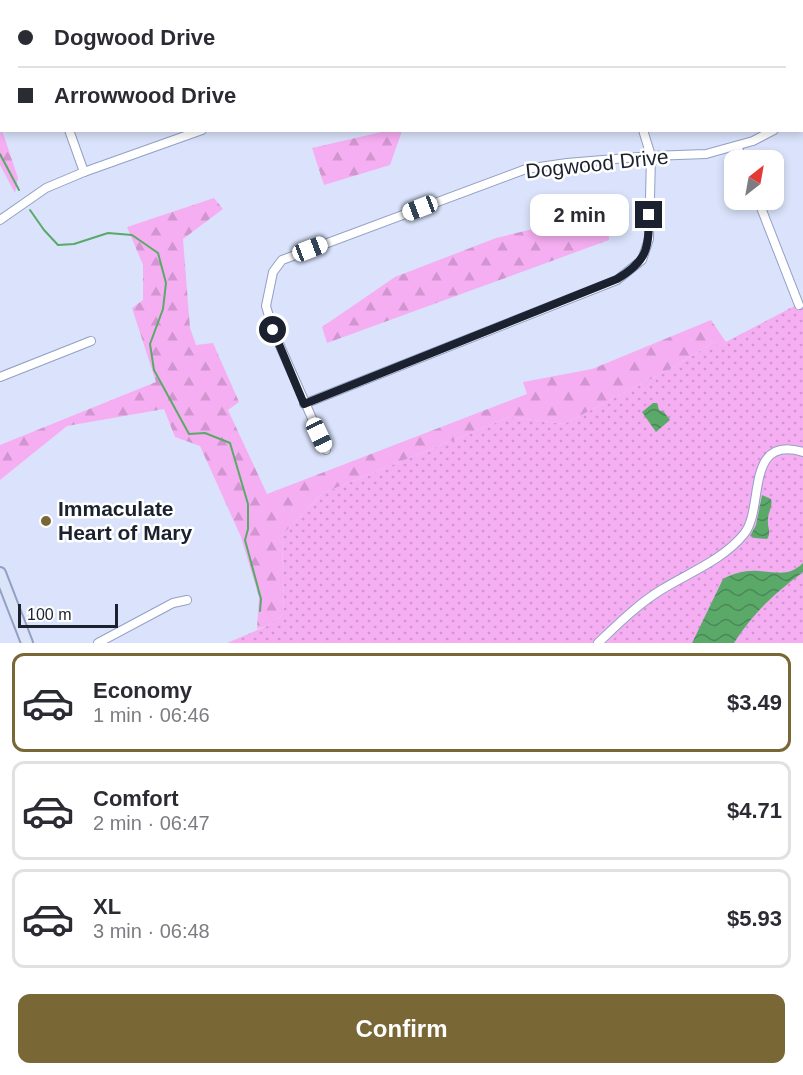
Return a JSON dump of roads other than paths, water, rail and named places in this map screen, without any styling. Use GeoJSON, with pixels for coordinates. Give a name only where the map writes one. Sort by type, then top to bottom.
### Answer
{"type":"FeatureCollection","features":[{"type":"Feature","properties":{"kind":"main road"},"geometry":{"type":"LineString","coordinates":[[0,573],[27,643]]}},
{"type":"Feature","properties":{"kind":"street"},"geometry":{"type":"LineString","coordinates":[[70,132],[84,172]]}},
{"type":"Feature","properties":{"kind":"street"},"geometry":{"type":"LineString","coordinates":[[0,220],[46,188],[196,132]]}},
{"type":"Feature","properties":{"kind":"street"},"geometry":{"type":"LineString","coordinates":[[304,404],[617,279],[627,273],[642,260],[649,239],[651,156],[645,132]]}},
{"type":"Feature","properties":{"kind":"street","name":"Dogwood Drive"},"geometry":{"type":"LineString","coordinates":[[326,450],[304,404],[270,322],[266,306],[273,272],[282,260],[526,170],[546,165],[706,154],[737,146],[769,132]]}},
{"type":"Feature","properties":{"kind":"street"},"geometry":{"type":"LineString","coordinates":[[737,146],[739,150]]}},
{"type":"Feature","properties":{"kind":"street"},"geometry":{"type":"LineString","coordinates":[[762,210],[799,305]]}},
{"type":"Feature","properties":{"kind":"street"},"geometry":{"type":"LineString","coordinates":[[0,377],[91,341]]}},
{"type":"Feature","properties":{"kind":"street"},"geometry":{"type":"LineString","coordinates":[[598,643],[651,597],[716,558],[742,536],[750,522],[757,484],[764,463],[771,456],[783,450],[803,452]]}},
{"type":"Feature","properties":{"kind":"street"},"geometry":{"type":"LineString","coordinates":[[98,643],[173,603],[187,600]]}},
{"type":"Feature","properties":{"kind":"water"},"geometry":{"type":"Polygon","coordinates":[[[653,403],[657,403],[659,410],[664,412],[670,420],[656,432],[642,412],[653,403]]]}},
{"type":"Feature","properties":{"kind":"water"},"geometry":{"type":"Polygon","coordinates":[[[762,495],[771,499],[767,539],[750,536],[756,525],[762,495]]]}},
{"type":"Feature","properties":{"kind":"water"},"geometry":{"type":"Polygon","coordinates":[[[803,563],[803,572],[765,604],[734,643],[692,643],[723,579],[749,571],[788,572],[803,563]]]}},
{"type":"Feature","properties":{"kind":"waterway"},"geometry":{"type":"LineString","coordinates":[[0,154],[19,190]]}},
{"type":"Feature","properties":{"kind":"waterway"},"geometry":{"type":"LineString","coordinates":[[30,210],[58,245],[74,244],[108,233],[132,235],[158,253],[166,283],[163,309],[150,344],[154,370],[189,434],[205,433],[230,443],[248,504],[248,529],[245,540],[261,599],[260,611]]}},
{"type":"Feature","properties":{"kind":"place","name":"Immaculate Heart of Mary"},"geometry":{"type":"Point","coordinates":[46,521]}}]}
